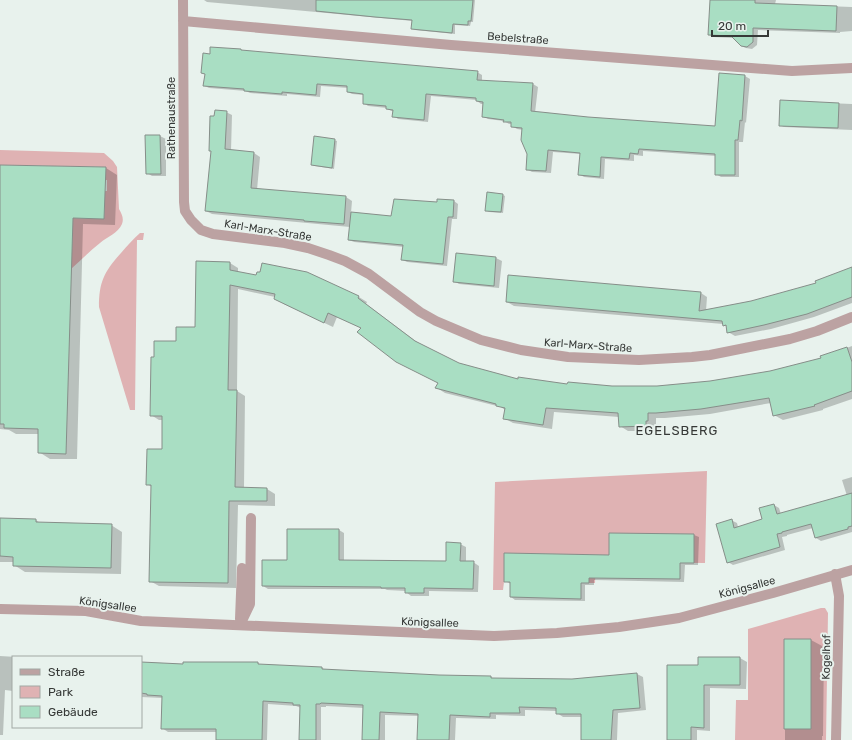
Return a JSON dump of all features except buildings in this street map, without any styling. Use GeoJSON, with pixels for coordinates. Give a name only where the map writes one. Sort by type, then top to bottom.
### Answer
{"type":"FeatureCollection","features":[{"type":"Feature","properties":{"kind":"street","name":"Rathenaustraße"},"geometry":{"type":"LineString","coordinates":[[183,0],[184,202],[185,211],[191,220],[201,230]]}},
{"type":"Feature","properties":{"kind":"street","name":"Bebelstraße"},"geometry":{"type":"LineString","coordinates":[[183,21],[451,45],[792,71],[852,68]]}},
{"type":"Feature","properties":{"kind":"street","name":"Karl-Marx-Straße"},"geometry":{"type":"LineString","coordinates":[[201,230],[213,234],[285,243],[308,248],[329,255],[369,274],[420,312],[436,321],[481,340],[521,350],[568,357],[639,360],[710,355],[790,339],[817,331],[852,317]]}},
{"type":"Feature","properties":{"kind":"street"},"geometry":{"type":"LineString","coordinates":[[240,625],[250,604],[251,518]]}},
{"type":"Feature","properties":{"kind":"street"},"geometry":{"type":"LineString","coordinates":[[240,625],[242,568]]}},
{"type":"Feature","properties":{"kind":"street","name":"Königsallee"},"geometry":{"type":"LineString","coordinates":[[0,609],[86,612],[141,620],[494,636],[557,633],[619,627],[679,618],[852,570]]}},
{"type":"Feature","properties":{"kind":"street","name":"Kogelhof"},"geometry":{"type":"LineString","coordinates":[[836,574],[839,596],[836,740]]}},
{"type":"Feature","properties":{"kind":"green space"},"geometry":{"type":"Polygon","coordinates":[[[0,150],[104,153],[117,167],[119,209],[123,218],[123,222],[120,227],[71,269],[73,218],[104,219],[105,191],[107,191],[107,180],[105,180],[106,167],[0,165],[0,150]]]}},
{"type":"Feature","properties":{"kind":"green space"},"geometry":{"type":"Polygon","coordinates":[[[140,233],[144,233],[143,240],[137,240],[135,410],[130,410],[99,307],[99,298],[101,284],[110,266],[140,233]]]}},
{"type":"Feature","properties":{"kind":"green space"},"geometry":{"type":"Polygon","coordinates":[[[707,471],[705,563],[596,562],[595,583],[504,582],[503,590],[493,590],[495,482],[707,471]]]}},
{"type":"Feature","properties":{"kind":"green space"},"geometry":{"type":"Polygon","coordinates":[[[825,608],[828,613],[826,740],[735,740],[736,700],[748,700],[748,629],[825,608]]]}},
{"type":"Feature","properties":{"kind":"district","name":"EGELSBERG"},"geometry":{"type":"Point","coordinates":[677,430]}}]}
